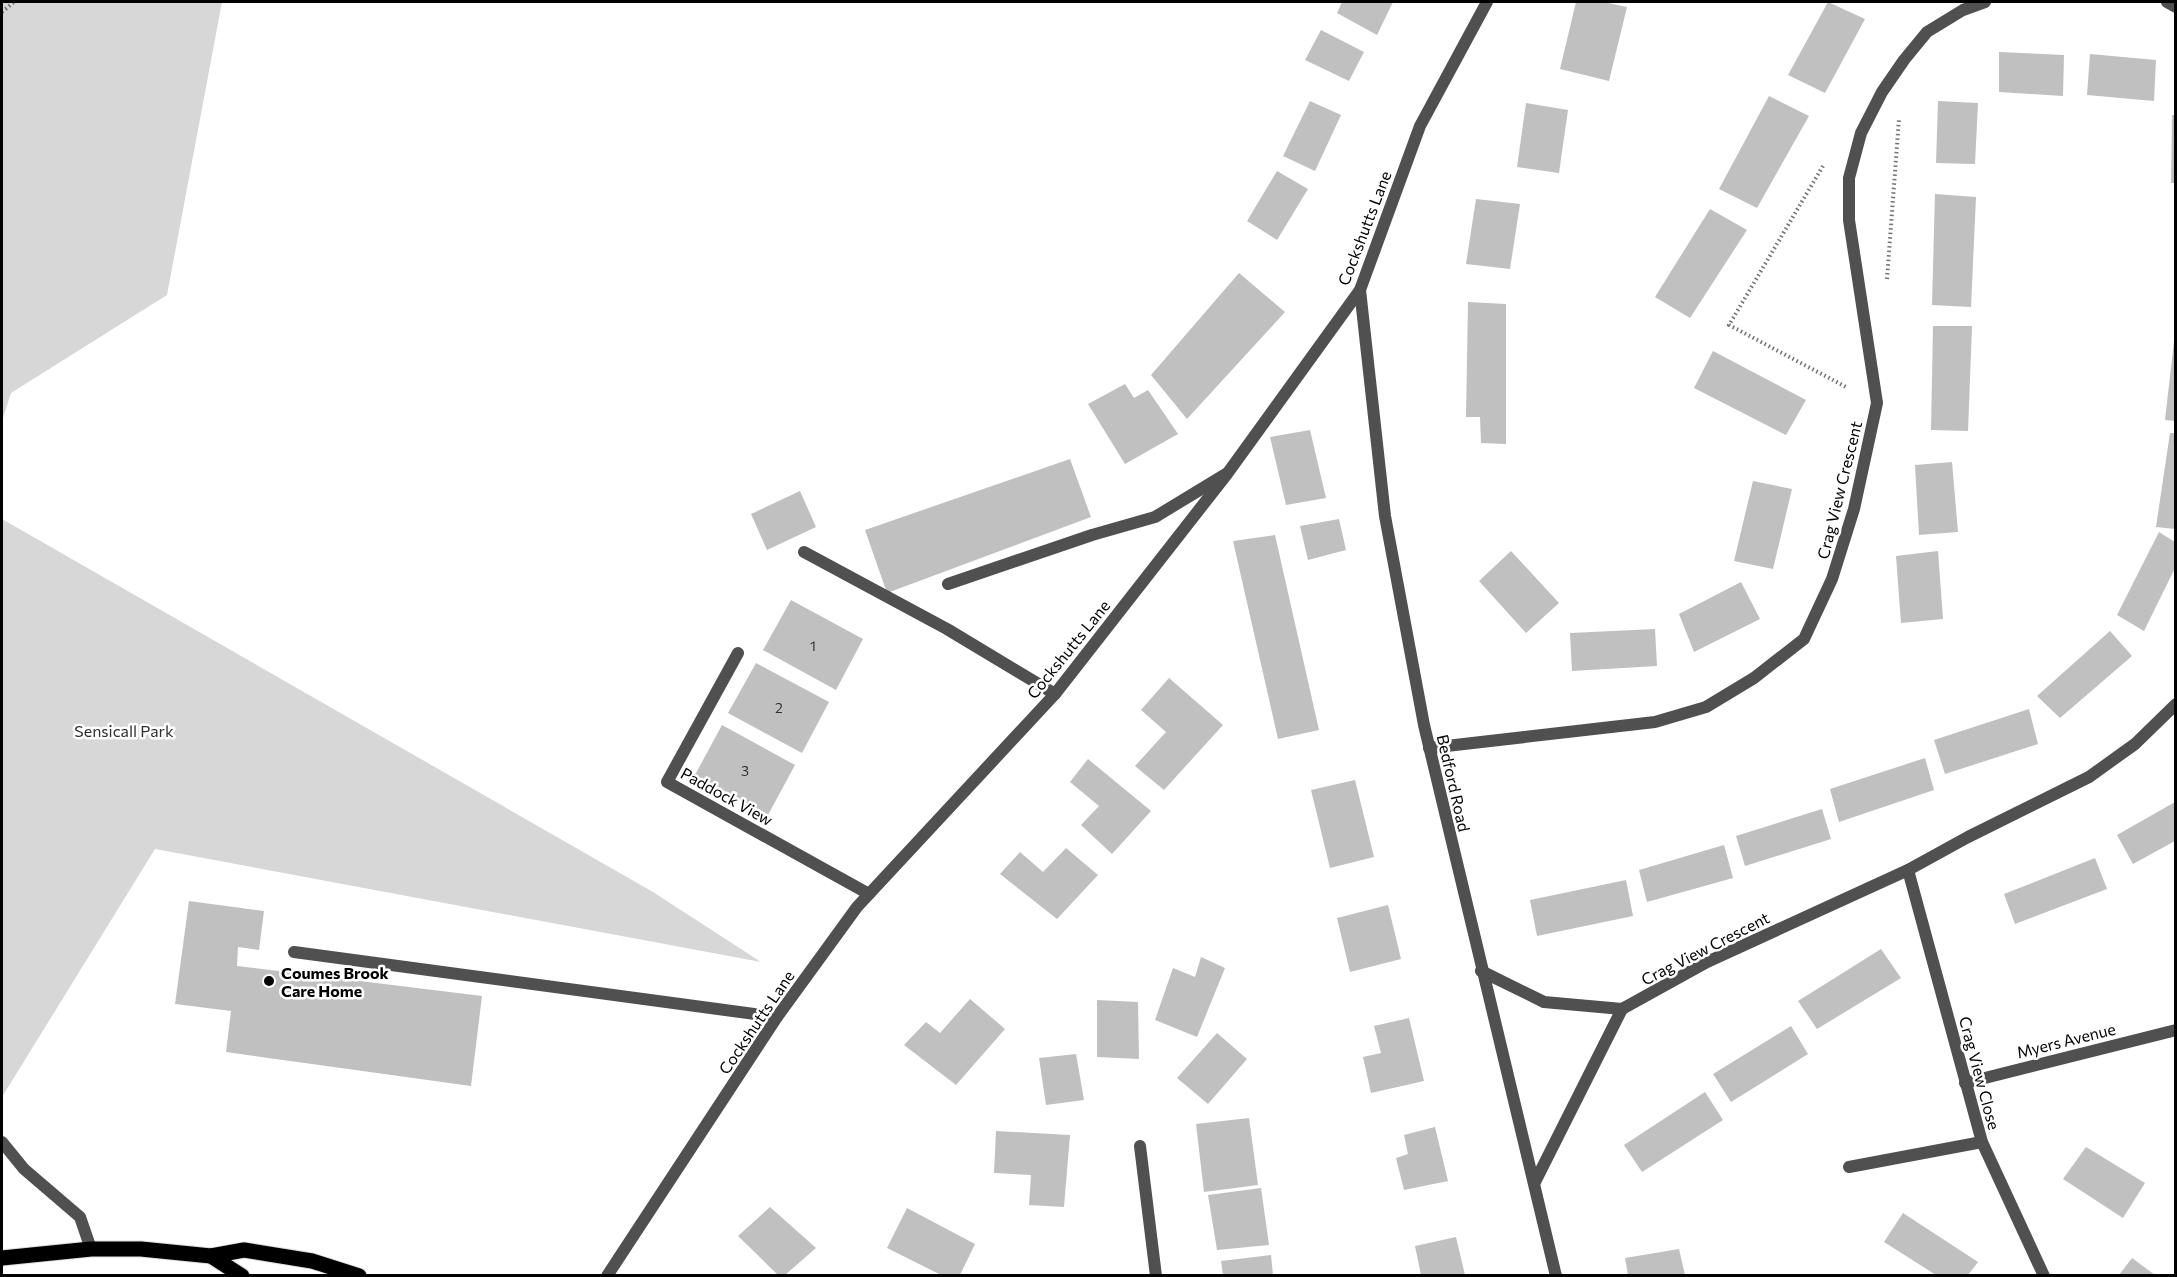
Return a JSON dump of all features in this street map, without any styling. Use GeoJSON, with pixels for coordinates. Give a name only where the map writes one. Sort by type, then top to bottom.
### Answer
{"type":"FeatureCollection","features":[{"type":"Feature","properties":{"kind":"main road"},"geometry":{"type":"LineString","coordinates":[[2,1258],[91,1249],[141,1249],[211,1256],[244,1250],[312,1261],[359,1275]]}},
{"type":"Feature","properties":{"kind":"main road"},"geometry":{"type":"LineString","coordinates":[[211,1256],[242,1275]]}},
{"type":"Feature","properties":{"kind":"street","name":"Cockshutts Lane"},"geometry":{"type":"LineString","coordinates":[[608,1275],[777,1017],[857,907],[1055,694],[1227,474],[1360,290],[1420,126],[1487,2]]}},
{"type":"Feature","properties":{"kind":"street","name":"Crag View Crescent"},"geometry":{"type":"LineString","coordinates":[[1429,748],[1655,722],[1706,707],[1754,678],[1804,639],[1832,579],[1854,509],[1877,403],[1851,231],[1849,178],[1861,133],[1882,92],[1926,32],[1963,10],[1985,2]]}},
{"type":"Feature","properties":{"kind":"street"},"geometry":{"type":"LineString","coordinates":[[2167,2],[2175,7]]}},
{"type":"Feature","properties":{"kind":"street","name":"Bedford Road"},"geometry":{"type":"LineString","coordinates":[[1360,290],[1385,516],[1429,748],[1556,1275]]}},
{"type":"Feature","properties":{"kind":"street"},"geometry":{"type":"LineString","coordinates":[[948,584],[1092,535],[1155,517],[1227,474]]}},
{"type":"Feature","properties":{"kind":"street"},"geometry":{"type":"LineString","coordinates":[[804,552],[947,628],[1055,694]]}},
{"type":"Feature","properties":{"kind":"street","name":"Paddock View"},"geometry":{"type":"LineString","coordinates":[[738,653],[667,782],[869,894]]}},
{"type":"Feature","properties":{"kind":"street","name":"Crag View Crescent"},"geometry":{"type":"LineString","coordinates":[[1622,1009],[1707,962],[1908,870],[1968,837],[2089,777],[2135,744],[2175,705]]}},
{"type":"Feature","properties":{"kind":"street","name":"Crag View Close"},"geometry":{"type":"LineString","coordinates":[[1908,870],[1982,1142],[2044,1275]]}},
{"type":"Feature","properties":{"kind":"street"},"geometry":{"type":"LineString","coordinates":[[294,952],[777,1017]]}},
{"type":"Feature","properties":{"kind":"street"},"geometry":{"type":"LineString","coordinates":[[1481,971],[1544,1002],[1622,1009],[1535,1182]]}},
{"type":"Feature","properties":{"kind":"street","name":"Myers Avenue"},"geometry":{"type":"LineString","coordinates":[[1965,1083],[2175,1030]]}},
{"type":"Feature","properties":{"kind":"street"},"geometry":{"type":"LineString","coordinates":[[2,1142],[24,1169],[80,1217],[91,1249]]}},
{"type":"Feature","properties":{"kind":"street"},"geometry":{"type":"LineString","coordinates":[[1849,1167],[1982,1142]]}},
{"type":"Feature","properties":{"kind":"street"},"geometry":{"type":"LineString","coordinates":[[1140,1146],[1156,1275]]}},
{"type":"Feature","properties":{"kind":"path"},"geometry":{"type":"LineString","coordinates":[[2,12],[14,2]]}},
{"type":"Feature","properties":{"kind":"path"},"geometry":{"type":"LineString","coordinates":[[1886,285],[1899,119]]}},
{"type":"Feature","properties":{"kind":"path"},"geometry":{"type":"LineString","coordinates":[[1823,165],[1729,325],[1877,403]]}},
{"type":"Feature","properties":{"kind":"green space"},"geometry":{"type":"Polygon","coordinates":[[[2,2],[222,2],[167,295],[11,393],[2,421],[2,2]]]}},
{"type":"Feature","properties":{"kind":"green space","name":"Sensicall Park"},"geometry":{"type":"Polygon","coordinates":[[[2,519],[653,892],[761,962],[155,849],[2,1097],[2,519]]]}},
{"type":"Feature","properties":{"kind":"building"},"geometry":{"type":"Polygon","coordinates":[[[1342,2],[1393,2],[1377,35],[1337,13],[1342,2]]]}},
{"type":"Feature","properties":{"kind":"building"},"geometry":{"type":"Polygon","coordinates":[[[1576,2],[1604,2],[1627,7],[1609,81],[1560,69],[1576,2]]]}},
{"type":"Feature","properties":{"kind":"building"},"geometry":{"type":"Polygon","coordinates":[[[1828,2],[1865,19],[1825,93],[1788,75],[1828,2]]]}},
{"type":"Feature","properties":{"kind":"building"},"geometry":{"type":"Polygon","coordinates":[[[1321,30],[1364,52],[1349,81],[1305,60],[1321,30]]]}},
{"type":"Feature","properties":{"kind":"building"},"geometry":{"type":"Polygon","coordinates":[[[1999,52],[2064,55],[2063,96],[1999,92],[1999,52]]]}},
{"type":"Feature","properties":{"kind":"building"},"geometry":{"type":"Polygon","coordinates":[[[2090,54],[2156,60],[2154,101],[2087,95],[2090,54]]]}},
{"type":"Feature","properties":{"kind":"building"},"geometry":{"type":"Polygon","coordinates":[[[1769,96],[1809,116],[1757,208],[1719,189],[1769,96]]]}},
{"type":"Feature","properties":{"kind":"building"},"geometry":{"type":"Polygon","coordinates":[[[1310,101],[1341,115],[1315,171],[1283,156],[1310,101]]]}},
{"type":"Feature","properties":{"kind":"building"},"geometry":{"type":"Polygon","coordinates":[[[1938,101],[1978,103],[1975,164],[1936,163],[1938,101]]]}},
{"type":"Feature","properties":{"kind":"building"},"geometry":{"type":"Polygon","coordinates":[[[1526,103],[1568,110],[1559,173],[1517,167],[1526,103]]]}},
{"type":"Feature","properties":{"kind":"building"},"geometry":{"type":"Polygon","coordinates":[[[2172,115],[2175,115],[2175,183],[2171,183],[2172,115]]]}},
{"type":"Feature","properties":{"kind":"building"},"geometry":{"type":"Polygon","coordinates":[[[1277,171],[1308,189],[1277,240],[1247,221],[1277,171]]]}},
{"type":"Feature","properties":{"kind":"building"},"geometry":{"type":"Polygon","coordinates":[[[1935,194],[1976,197],[1971,307],[1932,305],[1935,194]]]}},
{"type":"Feature","properties":{"kind":"building"},"geometry":{"type":"Polygon","coordinates":[[[1476,199],[1520,204],[1510,269],[1466,264],[1476,199]]]}},
{"type":"Feature","properties":{"kind":"building"},"geometry":{"type":"Polygon","coordinates":[[[1710,209],[1747,230],[1690,318],[1655,297],[1710,209]]]}},
{"type":"Feature","properties":{"kind":"building"},"geometry":{"type":"Polygon","coordinates":[[[1239,273],[1285,312],[1187,419],[1151,375],[1239,273]]]}},
{"type":"Feature","properties":{"kind":"building"},"geometry":{"type":"Polygon","coordinates":[[[1468,302],[1506,304],[1506,444],[1481,443],[1480,417],[1466,417],[1468,302]]]}},
{"type":"Feature","properties":{"kind":"building"},"geometry":{"type":"Polygon","coordinates":[[[1933,326],[1972,326],[1968,431],[1931,430],[1933,326]]]}},
{"type":"Feature","properties":{"kind":"building"},"geometry":{"type":"Polygon","coordinates":[[[2175,341],[2175,421],[2165,420],[2175,341]]]}},
{"type":"Feature","properties":{"kind":"building"},"geometry":{"type":"Polygon","coordinates":[[[1713,351],[1806,400],[1786,435],[1694,388],[1713,351]]]}},
{"type":"Feature","properties":{"kind":"building"},"geometry":{"type":"Polygon","coordinates":[[[1125,384],[1134,398],[1148,390],[1178,434],[1125,464],[1088,404],[1125,384]]]}},
{"type":"Feature","properties":{"kind":"building"},"geometry":{"type":"Polygon","coordinates":[[[1310,430],[1326,498],[1286,505],[1270,437],[1310,430]]]}},
{"type":"Feature","properties":{"kind":"building"},"geometry":{"type":"Polygon","coordinates":[[[2170,433],[2175,433],[2175,529],[2156,527],[2170,433]]]}},
{"type":"Feature","properties":{"kind":"building"},"geometry":{"type":"Polygon","coordinates":[[[1070,459],[1091,517],[887,593],[865,530],[1070,459]]]}},
{"type":"Feature","properties":{"kind":"building"},"geometry":{"type":"Polygon","coordinates":[[[1952,462],[1958,532],[1919,535],[1915,465],[1952,462]]]}},
{"type":"Feature","properties":{"kind":"building"},"geometry":{"type":"Polygon","coordinates":[[[1753,481],[1792,489],[1773,569],[1734,561],[1753,481]]]}},
{"type":"Feature","properties":{"kind":"building"},"geometry":{"type":"Polygon","coordinates":[[[800,491],[816,527],[767,550],[751,514],[800,491]]]}},
{"type":"Feature","properties":{"kind":"building"},"geometry":{"type":"Polygon","coordinates":[[[1339,519],[1346,550],[1308,560],[1300,526],[1339,519]]]}},
{"type":"Feature","properties":{"kind":"building"},"geometry":{"type":"Polygon","coordinates":[[[2159,532],[2175,542],[2175,568],[2144,631],[2117,615],[2159,532]]]}},
{"type":"Feature","properties":{"kind":"building"},"geometry":{"type":"Polygon","coordinates":[[[1275,535],[1319,730],[1278,739],[1233,541],[1275,535]]]}},
{"type":"Feature","properties":{"kind":"building"},"geometry":{"type":"Polygon","coordinates":[[[1511,551],[1559,603],[1526,633],[1479,581],[1511,551]]]}},
{"type":"Feature","properties":{"kind":"building"},"geometry":{"type":"Polygon","coordinates":[[[1938,551],[1943,619],[1901,623],[1896,556],[1938,551]]]}},
{"type":"Feature","properties":{"kind":"building"},"geometry":{"type":"Polygon","coordinates":[[[1741,582],[1760,619],[1694,652],[1679,614],[1741,582]]]}},
{"type":"Feature","properties":{"kind":"building"},"geometry":{"type":"Polygon","coordinates":[[[791,600],[863,639],[836,690],[763,650],[791,600]]]}},
{"type":"Feature","properties":{"kind":"building"},"geometry":{"type":"Polygon","coordinates":[[[1655,629],[1657,666],[1572,671],[1570,633],[1655,629]]]}},
{"type":"Feature","properties":{"kind":"building"},"geometry":{"type":"Polygon","coordinates":[[[2110,631],[2132,656],[2060,718],[2037,696],[2110,631]]]}},
{"type":"Feature","properties":{"kind":"building"},"geometry":{"type":"Polygon","coordinates":[[[756,663],[829,702],[802,753],[728,713],[756,663]]]}},
{"type":"Feature","properties":{"kind":"building"},"geometry":{"type":"Polygon","coordinates":[[[1169,678],[1223,725],[1164,790],[1135,766],[1166,732],[1141,710],[1169,678]]]}},
{"type":"Feature","properties":{"kind":"building"},"geometry":{"type":"Polygon","coordinates":[[[2029,709],[2038,744],[1945,774],[1934,740],[2029,709]]]}},
{"type":"Feature","properties":{"kind":"building"},"geometry":{"type":"Polygon","coordinates":[[[722,725],[795,765],[768,815],[695,775],[722,725]]]}},
{"type":"Feature","properties":{"kind":"building"},"geometry":{"type":"Polygon","coordinates":[[[1925,758],[1934,790],[1839,822],[1830,789],[1925,758]]]}},
{"type":"Feature","properties":{"kind":"building"},"geometry":{"type":"Polygon","coordinates":[[[1088,759],[1151,811],[1112,854],[1081,825],[1099,806],[1070,782],[1088,759]]]}},
{"type":"Feature","properties":{"kind":"building"},"geometry":{"type":"Polygon","coordinates":[[[1355,780],[1374,857],[1330,868],[1311,790],[1355,780]]]}},
{"type":"Feature","properties":{"kind":"building"},"geometry":{"type":"Polygon","coordinates":[[[2175,802],[2175,841],[2133,864],[2117,835],[2175,802]]]}},
{"type":"Feature","properties":{"kind":"building"},"geometry":{"type":"Polygon","coordinates":[[[1822,809],[1831,839],[1745,866],[1736,836],[1822,809]]]}},
{"type":"Feature","properties":{"kind":"building"},"geometry":{"type":"Polygon","coordinates":[[[1724,845],[1733,878],[1647,902],[1639,870],[1724,845]]]}},
{"type":"Feature","properties":{"kind":"building"},"geometry":{"type":"Polygon","coordinates":[[[1066,848],[1098,875],[1057,919],[1000,874],[1020,852],[1043,872],[1066,848]]]}},
{"type":"Feature","properties":{"kind":"building"},"geometry":{"type":"Polygon","coordinates":[[[2095,858],[2107,889],[2015,924],[2004,894],[2095,858]]]}},
{"type":"Feature","properties":{"kind":"building"},"geometry":{"type":"Polygon","coordinates":[[[1626,880],[1633,916],[1537,936],[1530,900],[1626,880]]]}},
{"type":"Feature","properties":{"kind":"building","name":"Coumes Brook Care Home"},"geometry":{"type":"Polygon","coordinates":[[[189,901],[264,911],[259,950],[238,947],[237,966],[482,996],[471,1086],[226,1052],[231,1011],[175,1004],[189,901]]]}},
{"type":"Feature","properties":{"kind":"building"},"geometry":{"type":"Polygon","coordinates":[[[1388,905],[1401,959],[1350,972],[1337,918],[1388,905]]]}},
{"type":"Feature","properties":{"kind":"building"},"geometry":{"type":"Polygon","coordinates":[[[1881,949],[1901,978],[1817,1029],[1798,1001],[1881,949]]]}},
{"type":"Feature","properties":{"kind":"building"},"geometry":{"type":"Polygon","coordinates":[[[1201,957],[1225,968],[1197,1037],[1155,1020],[1173,968],[1195,977],[1201,957]]]}},
{"type":"Feature","properties":{"kind":"building"},"geometry":{"type":"Polygon","coordinates":[[[970,999],[1005,1029],[956,1085],[904,1045],[926,1022],[940,1033],[970,999]]]}},
{"type":"Feature","properties":{"kind":"building"},"geometry":{"type":"Polygon","coordinates":[[[1097,1000],[1138,1002],[1139,1059],[1097,1057],[1097,1000]]]}},
{"type":"Feature","properties":{"kind":"building"},"geometry":{"type":"Polygon","coordinates":[[[1409,1018],[1424,1081],[1371,1093],[1363,1057],[1381,1053],[1374,1026],[1409,1018]]]}},
{"type":"Feature","properties":{"kind":"building"},"geometry":{"type":"Polygon","coordinates":[[[1791,1026],[1808,1054],[1731,1102],[1713,1074],[1791,1026]]]}},
{"type":"Feature","properties":{"kind":"building"},"geometry":{"type":"Polygon","coordinates":[[[1217,1033],[1247,1059],[1208,1104],[1177,1078],[1217,1033]]]}},
{"type":"Feature","properties":{"kind":"building"},"geometry":{"type":"Polygon","coordinates":[[[1076,1054],[1084,1100],[1046,1105],[1039,1058],[1076,1054]]]}},
{"type":"Feature","properties":{"kind":"building"},"geometry":{"type":"Polygon","coordinates":[[[1705,1092],[1723,1120],[1642,1172],[1624,1145],[1705,1092]]]}},
{"type":"Feature","properties":{"kind":"building"},"geometry":{"type":"Polygon","coordinates":[[[1249,1118],[1258,1185],[1204,1192],[1196,1124],[1249,1118]]]}},
{"type":"Feature","properties":{"kind":"building"},"geometry":{"type":"Polygon","coordinates":[[[1435,1127],[1448,1181],[1404,1190],[1396,1158],[1408,1154],[1404,1135],[1435,1127]]]}},
{"type":"Feature","properties":{"kind":"building"},"geometry":{"type":"Polygon","coordinates":[[[996,1131],[1070,1135],[1064,1207],[1029,1205],[1031,1175],[994,1173],[996,1131]]]}},
{"type":"Feature","properties":{"kind":"building"},"geometry":{"type":"Polygon","coordinates":[[[2086,1147],[2145,1183],[2123,1218],[2063,1179],[2086,1147]]]}},
{"type":"Feature","properties":{"kind":"building"},"geometry":{"type":"Polygon","coordinates":[[[1261,1188],[1269,1245],[1217,1250],[1208,1195],[1261,1188]]]}},
{"type":"Feature","properties":{"kind":"building"},"geometry":{"type":"Polygon","coordinates":[[[770,1207],[816,1248],[785,1275],[778,1275],[738,1236],[770,1207]]]}},
{"type":"Feature","properties":{"kind":"building"},"geometry":{"type":"Polygon","coordinates":[[[907,1208],[975,1244],[960,1275],[941,1275],[887,1248],[907,1208]]]}},
{"type":"Feature","properties":{"kind":"building"},"geometry":{"type":"Polygon","coordinates":[[[1903,1213],[1978,1262],[1968,1275],[1936,1275],[1884,1242],[1903,1213]]]}},
{"type":"Feature","properties":{"kind":"building"},"geometry":{"type":"Polygon","coordinates":[[[1456,1237],[1465,1275],[1421,1275],[1415,1246],[1456,1237]]]}},
{"type":"Feature","properties":{"kind":"building"},"geometry":{"type":"Polygon","coordinates":[[[1679,1249],[1685,1275],[1628,1275],[1625,1258],[1679,1249]]]}},
{"type":"Feature","properties":{"kind":"building"},"geometry":{"type":"Polygon","coordinates":[[[1271,1255],[1273,1275],[1223,1275],[1221,1261],[1271,1255]]]}},
{"type":"Feature","properties":{"kind":"building"},"geometry":{"type":"Polygon","coordinates":[[[2132,1258],[2155,1275],[2119,1275],[2132,1258]]]}},
{"type":"Feature","properties":{"kind":"place","name":"Coumes Brook Care Home"},"geometry":{"type":"Point","coordinates":[269,981]}}]}
